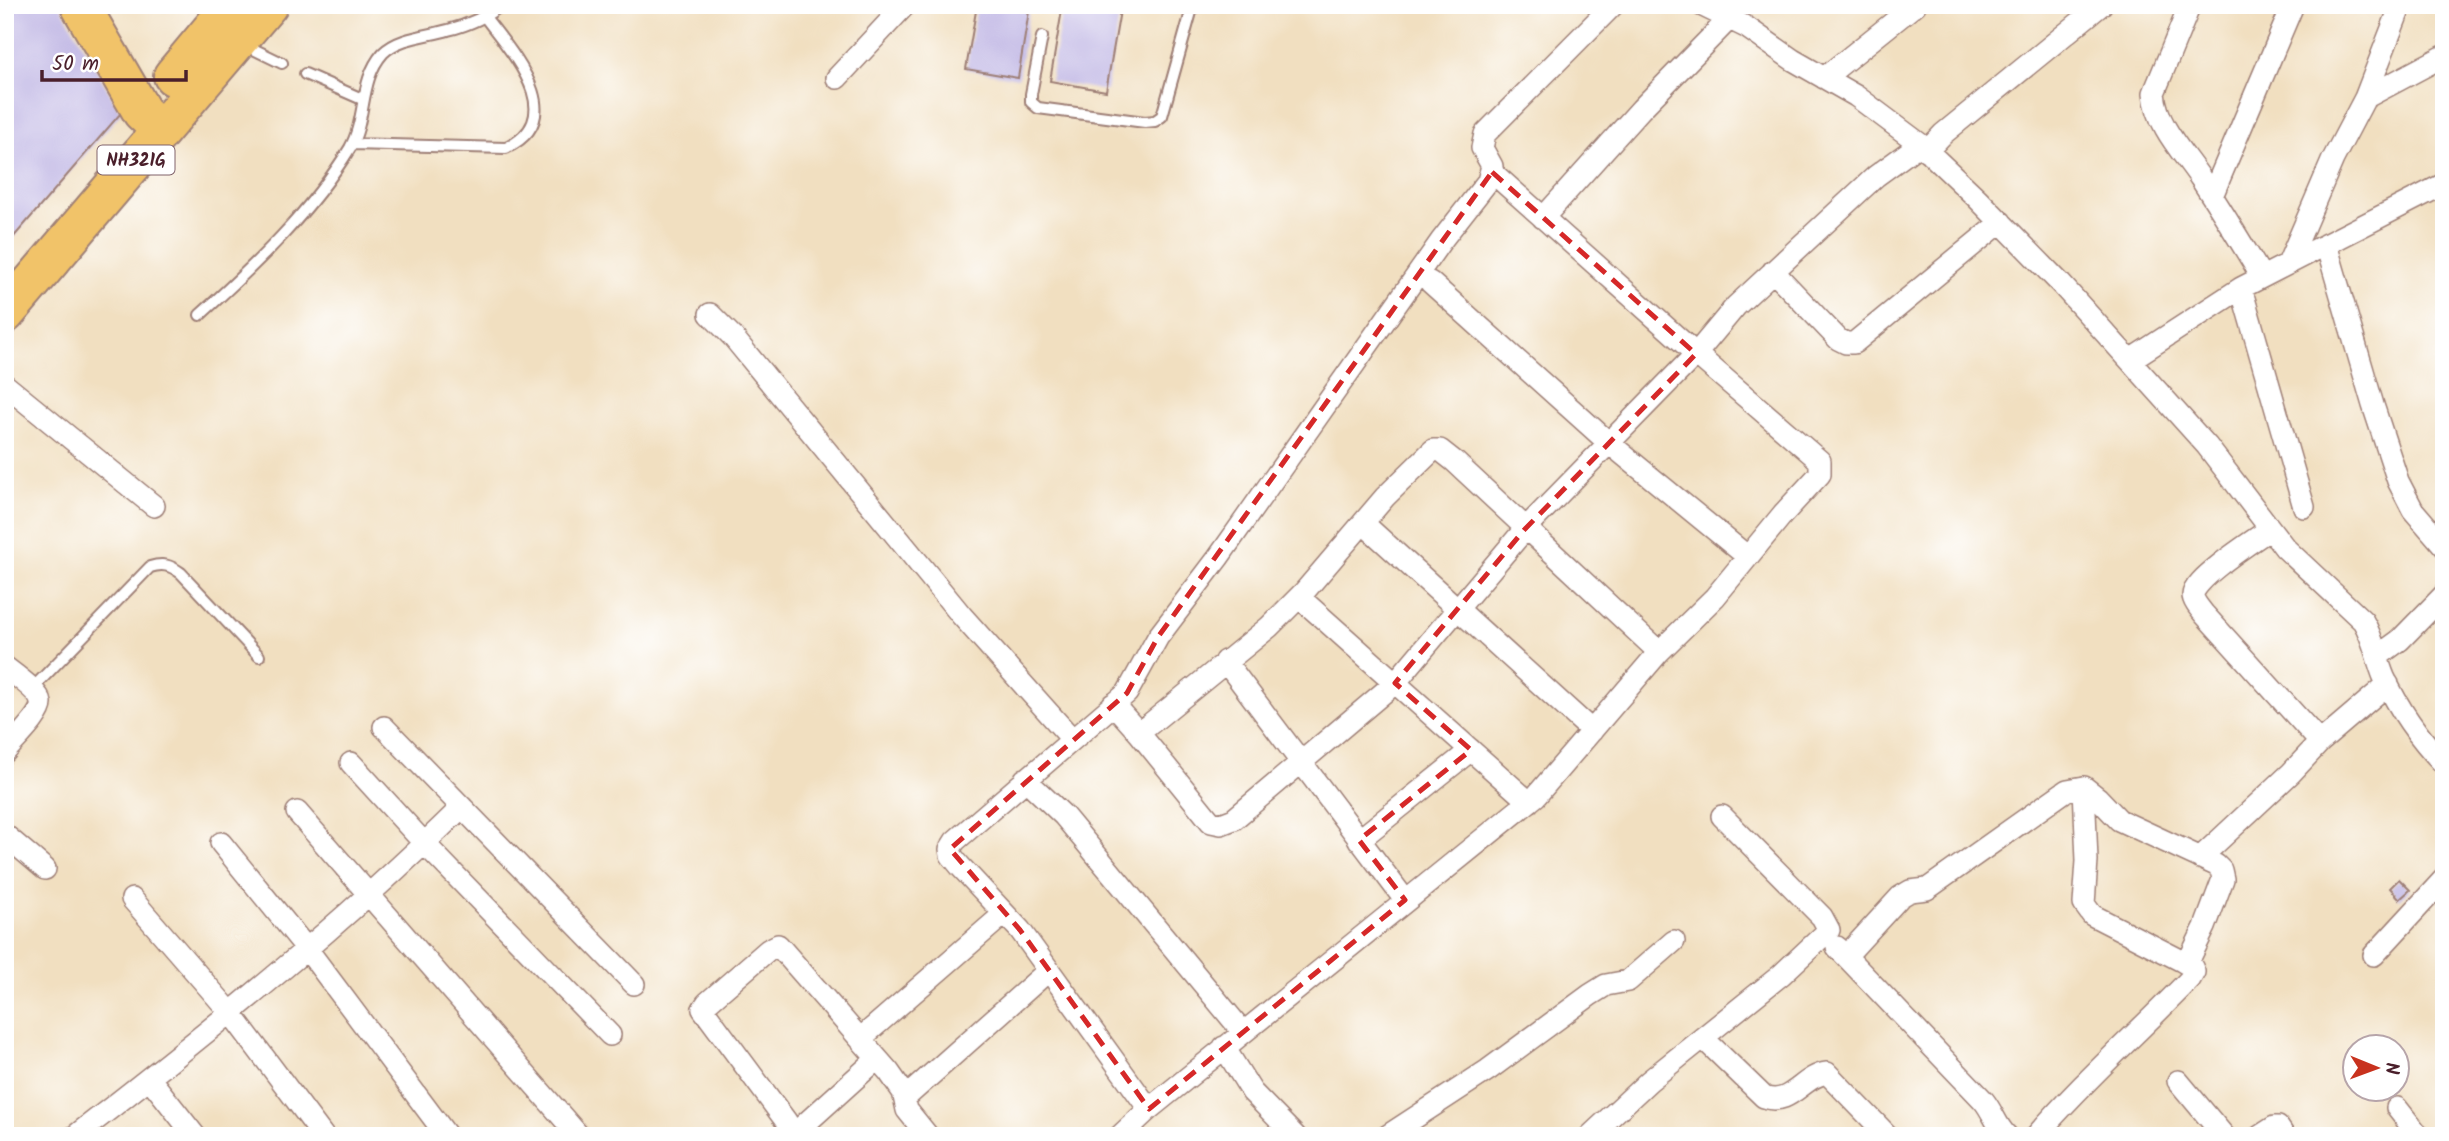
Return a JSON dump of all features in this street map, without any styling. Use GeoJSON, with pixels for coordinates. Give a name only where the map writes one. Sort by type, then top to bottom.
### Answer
{"type":"FeatureCollection","features":[{"type":"Feature","properties":{"kind":"highway"},"geometry":{"type":"LineString","coordinates":[[80,5],[152,121]]}},
{"type":"Feature","properties":{"kind":"highway"},"geometry":{"type":"LineString","coordinates":[[5,275],[152,121],[234,23],[268,5]]}},
{"type":"Feature","properties":{"kind":"highway","name":"NH321G"},"geometry":{"type":"LineString","coordinates":[[5,314],[152,121]]}},
{"type":"Feature","properties":{"kind":"street"},"geometry":{"type":"LineString","coordinates":[[837,78],[905,5]]}},
{"type":"Feature","properties":{"kind":"street"},"geometry":{"type":"LineString","coordinates":[[1149,1109],[1049,970],[951,855],[950,849],[1025,779],[1127,693],[1158,636],[1218,558],[1441,241],[1488,181],[1492,172],[1490,158],[1482,148],[1485,134],[1613,5]]}},
{"type":"Feature","properties":{"kind":"street"},"geometry":{"type":"LineString","coordinates":[[1701,5],[1746,27],[1793,60],[1856,96],[1923,147],[2001,222],[2207,446],[2285,548],[2362,621],[2371,635],[2388,684],[2407,720],[2444,764]]}},
{"type":"Feature","properties":{"kind":"street"},"geometry":{"type":"LineString","coordinates":[[1824,78],[1915,5]]}},
{"type":"Feature","properties":{"kind":"street"},"geometry":{"type":"LineString","coordinates":[[1113,704],[1211,822],[1221,824],[1234,819],[1395,683],[1525,529],[1696,354],[1736,306],[1773,271],[1876,176],[1943,134],[2101,5]]}},
{"type":"Feature","properties":{"kind":"street"},"geometry":{"type":"LineString","coordinates":[[2190,5],[2154,93],[2155,105],[2161,121],[2262,277]]}},
{"type":"Feature","properties":{"kind":"street"},"geometry":{"type":"LineString","coordinates":[[2212,196],[2292,5]]}},
{"type":"Feature","properties":{"kind":"street"},"geometry":{"type":"LineString","coordinates":[[2288,264],[2333,159],[2365,98],[2400,5]]}},
{"type":"Feature","properties":{"kind":"street"},"geometry":{"type":"LineString","coordinates":[[1543,218],[1641,109],[1729,19]]}},
{"type":"Feature","properties":{"kind":"street"},"geometry":{"type":"LineString","coordinates":[[2365,98],[2444,57]]}},
{"type":"Feature","properties":{"kind":"street"},"geometry":{"type":"LineString","coordinates":[[1120,1136],[1224,1047],[1529,802],[1659,652],[1715,597],[1783,514],[1820,474],[1820,461],[1492,172]]}},
{"type":"Feature","properties":{"kind":"street"},"geometry":{"type":"LineString","coordinates":[[2130,360],[2241,288],[2444,184]]}},
{"type":"Feature","properties":{"kind":"street"},"geometry":{"type":"LineString","coordinates":[[1773,271],[1838,339],[1854,343],[1912,298],[2001,222]]}},
{"type":"Feature","properties":{"kind":"street"},"geometry":{"type":"LineString","coordinates":[[2326,244],[2398,481],[2413,510],[2444,546]]}},
{"type":"Feature","properties":{"kind":"street"},"geometry":{"type":"LineString","coordinates":[[1430,282],[1609,443],[1748,557]]}},
{"type":"Feature","properties":{"kind":"street"},"geometry":{"type":"LineString","coordinates":[[2241,288],[2304,507]]}},
{"type":"Feature","properties":{"kind":"street"},"geometry":{"type":"LineString","coordinates":[[710,314],[733,337],[962,616],[1072,739]]}},
{"type":"Feature","properties":{"kind":"street"},"geometry":{"type":"LineString","coordinates":[[5,385],[154,506]]}},
{"type":"Feature","properties":{"kind":"street"},"geometry":{"type":"LineString","coordinates":[[1139,733],[1269,627],[1433,450],[1440,450],[1659,652]]}},
{"type":"Feature","properties":{"kind":"street"},"geometry":{"type":"LineString","coordinates":[[1363,523],[1592,731]]}},
{"type":"Feature","properties":{"kind":"street"},"geometry":{"type":"LineString","coordinates":[[2270,529],[2211,572],[2195,588],[2193,594],[2204,614],[2320,742]]}},
{"type":"Feature","properties":{"kind":"street"},"geometry":{"type":"LineString","coordinates":[[2378,656],[2400,640],[2444,595]]}},
{"type":"Feature","properties":{"kind":"street"},"geometry":{"type":"LineString","coordinates":[[1298,597],[1529,802]]}},
{"type":"Feature","properties":{"kind":"street"},"geometry":{"type":"LineString","coordinates":[[1226,662],[1405,900]]}},
{"type":"Feature","properties":{"kind":"street"},"geometry":{"type":"LineString","coordinates":[[5,667],[38,695],[42,704],[39,712],[5,752]]}},
{"type":"Feature","properties":{"kind":"street"},"geometry":{"type":"LineString","coordinates":[[2200,858],[2291,773],[2320,742],[2388,684]]}},
{"type":"Feature","properties":{"kind":"street"},"geometry":{"type":"LineString","coordinates":[[384,727],[634,984]]}},
{"type":"Feature","properties":{"kind":"street"},"geometry":{"type":"LineString","coordinates":[[1359,840],[1471,750]]}},
{"type":"Feature","properties":{"kind":"street"},"geometry":{"type":"LineString","coordinates":[[351,762],[425,844],[610,1035]]}},
{"type":"Feature","properties":{"kind":"street"},"geometry":{"type":"LineString","coordinates":[[1025,779],[1064,816],[1243,1032]]}},
{"type":"Feature","properties":{"kind":"street"},"geometry":{"type":"LineString","coordinates":[[2036,1136],[2074,1092],[2137,1034],[2194,972],[2187,964],[2092,915],[2084,904],[2087,861],[2084,788]]}},
{"type":"Feature","properties":{"kind":"street"},"geometry":{"type":"LineString","coordinates":[[1846,956],[1900,897],[1910,891],[1927,889],[2067,790],[2084,788],[2119,820],[2221,870],[2223,879],[2187,964]]}},
{"type":"Feature","properties":{"kind":"street"},"geometry":{"type":"LineString","coordinates":[[79,1135],[307,949],[370,895],[463,807]]}},
{"type":"Feature","properties":{"kind":"street"},"geometry":{"type":"LineString","coordinates":[[297,813],[579,1136]]}},
{"type":"Feature","properties":{"kind":"street"},"geometry":{"type":"LineString","coordinates":[[1590,1136],[1649,1081],[1704,1039],[1826,935],[1828,926],[1822,917],[1722,816]]}},
{"type":"Feature","properties":{"kind":"street"},"geometry":{"type":"LineString","coordinates":[[5,835],[45,869]]}},
{"type":"Feature","properties":{"kind":"street"},"geometry":{"type":"LineString","coordinates":[[221,843],[307,949],[447,1136]]}},
{"type":"Feature","properties":{"kind":"street"},"geometry":{"type":"LineString","coordinates":[[2374,955],[2444,879]]}},
{"type":"Feature","properties":{"kind":"street"},"geometry":{"type":"LineString","coordinates":[[131,899],[230,1012],[323,1136]]}},
{"type":"Feature","properties":{"kind":"street"},"geometry":{"type":"LineString","coordinates":[[860,1039],[1004,914]]}},
{"type":"Feature","properties":{"kind":"street"},"geometry":{"type":"LineString","coordinates":[[1826,935],[1984,1101],[1994,1114],[1997,1125],[2007,1136]]}},
{"type":"Feature","properties":{"kind":"street"},"geometry":{"type":"LineString","coordinates":[[1387,1136],[1488,1070],[1590,995],[1606,985],[1628,981],[1674,941]]}},
{"type":"Feature","properties":{"kind":"street"},"geometry":{"type":"LineString","coordinates":[[877,1059],[794,1135],[703,1009],[768,950],[778,946],[785,950],[820,995],[889,1072],[905,1098],[907,1110],[928,1136]]}},
{"type":"Feature","properties":{"kind":"street"},"geometry":{"type":"LineString","coordinates":[[905,1098],[1049,970]]}},
{"type":"Feature","properties":{"kind":"street"},"geometry":{"type":"LineString","coordinates":[[1704,1039],[1764,1097],[1773,1100],[1781,1099],[1819,1074],[1827,1073],[1888,1136]]}},
{"type":"Feature","properties":{"kind":"street"},"geometry":{"type":"LineString","coordinates":[[1224,1047],[1252,1092],[1295,1136]]}},
{"type":"Feature","properties":{"kind":"street"},"geometry":{"type":"LineString","coordinates":[[150,1079],[195,1136]]}},
{"type":"Feature","properties":{"kind":"street"},"geometry":{"type":"LineString","coordinates":[[2178,1081],[2224,1136]]}},
{"type":"Feature","properties":{"kind":"street"},"geometry":{"type":"LineString","coordinates":[[2397,1108],[2419,1136]]}},
{"type":"Feature","properties":{"kind":"street"},"geometry":{"type":"LineString","coordinates":[[2260,1136],[2273,1127],[2278,1127],[2284,1136]]}},
{"type":"Feature","properties":{"kind":"lane"},"geometry":{"type":"LineString","coordinates":[[200,315],[248,271],[336,169],[352,145],[372,67],[386,50],[402,42],[485,18],[501,5]]}},
{"type":"Feature","properties":{"kind":"lane"},"geometry":{"type":"LineString","coordinates":[[1042,37],[1031,94],[1031,102],[1038,108],[1155,121],[1162,116],[1193,5]]}},
{"type":"Feature","properties":{"kind":"lane"},"geometry":{"type":"LineString","coordinates":[[352,145],[506,148],[522,140],[533,122],[535,98],[527,72],[485,18]]}},
{"type":"Feature","properties":{"kind":"lane"},"geometry":{"type":"LineString","coordinates":[[234,23],[282,63]]}},
{"type":"Feature","properties":{"kind":"lane"},"geometry":{"type":"LineString","coordinates":[[305,74],[362,99]]}},
{"type":"Feature","properties":{"kind":"lane"},"geometry":{"type":"LineString","coordinates":[[32,690],[150,567],[160,564],[172,566],[181,573],[259,656]]}},
{"type":"Feature","properties":{"kind":"highlighted area"},"geometry":{"type":"Polygon","coordinates":[[[1492,172],[1696,354],[1525,529],[1395,683],[1471,750],[1359,840],[1405,900],[1149,1109],[1020,930],[950,849],[1127,693],[1158,637],[1492,172]]]}},
{"type":"Feature","properties":{"kind":"building"},"geometry":{"type":"Polygon","coordinates":[[[5,5],[60,5],[121,113],[5,247],[5,5]]]}},
{"type":"Feature","properties":{"kind":"building"},"geometry":{"type":"Polygon","coordinates":[[[977,5],[1030,5],[1018,78],[966,69],[977,5]]]}},
{"type":"Feature","properties":{"kind":"building"},"geometry":{"type":"Polygon","coordinates":[[[1042,5],[1121,5],[1106,91],[1050,81],[1062,10],[1042,5]]]}},
{"type":"Feature","properties":{"kind":"building"},"geometry":{"type":"Polygon","coordinates":[[[2399,879],[2410,890],[2400,899],[2390,888],[2399,879]]]}}]}
